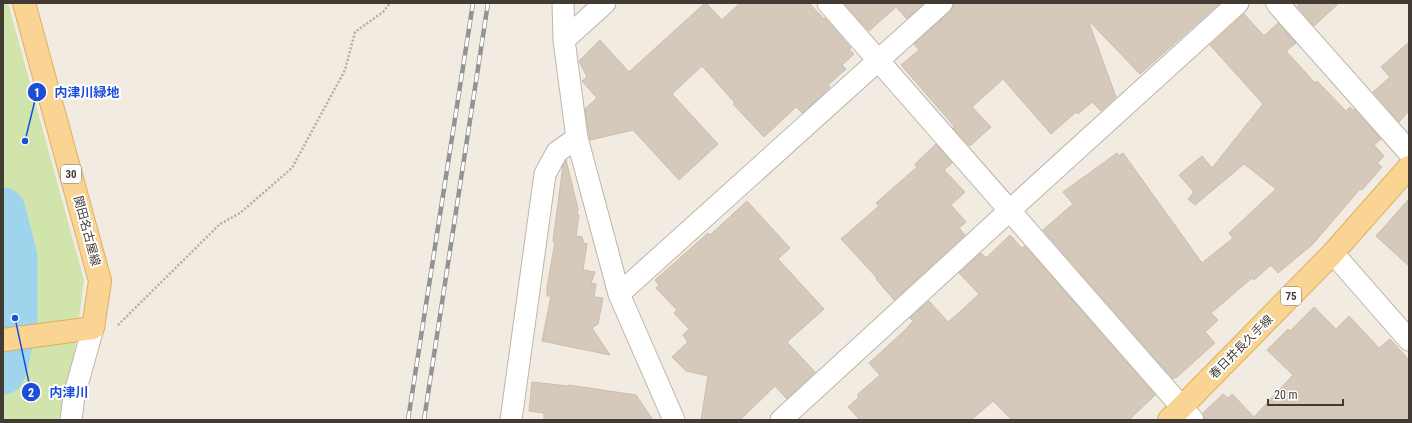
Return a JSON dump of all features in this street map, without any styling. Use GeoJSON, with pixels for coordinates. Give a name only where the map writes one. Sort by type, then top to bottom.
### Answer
{"type":"FeatureCollection","features":[{"type":"Feature","properties":{"kind":"main road","name":"関田名古屋線"},"geometry":{"type":"LineString","coordinates":[[24,3],[100,281],[84,334]]}},
{"type":"Feature","properties":{"kind":"main road","name":"春日井長久手線"},"geometry":{"type":"LineString","coordinates":[[1181,416],[1333,253],[1409,167]]}},
{"type":"Feature","properties":{"kind":"main road"},"geometry":{"type":"LineString","coordinates":[[3,340],[84,334]]}},
{"type":"Feature","properties":{"kind":"street"},"geometry":{"type":"LineString","coordinates":[[562,3],[564,40],[577,138],[620,294],[674,420]]}},
{"type":"Feature","properties":{"kind":"street"},"geometry":{"type":"LineString","coordinates":[[564,40],[605,3]]}},
{"type":"Feature","properties":{"kind":"street"},"geometry":{"type":"LineString","coordinates":[[828,3],[880,60],[1181,416]]}},
{"type":"Feature","properties":{"kind":"street"},"geometry":{"type":"LineString","coordinates":[[620,294],[942,3]]}},
{"type":"Feature","properties":{"kind":"street"},"geometry":{"type":"LineString","coordinates":[[781,420],[1238,3]]}},
{"type":"Feature","properties":{"kind":"street"},"geometry":{"type":"LineString","coordinates":[[1277,3],[1409,152]]}},
{"type":"Feature","properties":{"kind":"street"},"geometry":{"type":"LineString","coordinates":[[511,420],[545,174],[557,152],[577,138]]}},
{"type":"Feature","properties":{"kind":"street"},"geometry":{"type":"LineString","coordinates":[[1333,253],[1409,340]]}},
{"type":"Feature","properties":{"kind":"street"},"geometry":{"type":"LineString","coordinates":[[70,420],[84,334]]}},
{"type":"Feature","properties":{"kind":"path"},"geometry":{"type":"LineString","coordinates":[[84,334],[109,333],[220,224],[240,213],[292,168],[345,70],[355,32],[383,12],[390,3]]}},
{"type":"Feature","properties":{"kind":"green space"},"geometry":{"type":"Polygon","coordinates":[[[3,3],[8,3],[84,280],[73,365],[63,403],[61,420],[3,420],[3,3]]]}},
{"type":"Feature","properties":{"kind":"building"},"geometry":{"type":"Polygon","coordinates":[[[705,3],[722,20],[740,3],[809,3],[824,19],[825,18],[851,48],[849,49],[854,54],[842,65],[846,69],[828,85],[830,87],[817,100],[802,113],[796,107],[764,137],[733,104],[735,103],[702,66],[672,94],[718,144],[679,180],[633,130],[590,140],[585,109],[597,98],[582,81],[587,77],[579,61],[600,40],[629,72],[705,3]]]}},
{"type":"Feature","properties":{"kind":"building"},"geometry":{"type":"Polygon","coordinates":[[[844,3],[924,3],[907,19],[896,7],[869,31],[844,3]]]}},
{"type":"Feature","properties":{"kind":"building"},"geometry":{"type":"Polygon","coordinates":[[[954,3],[1220,3],[1140,74],[1088,20],[1116,97],[1101,111],[1092,102],[1078,114],[1076,112],[1051,134],[1003,79],[972,107],[991,127],[970,146],[953,128],[954,126],[901,65],[919,50],[914,44],[950,12],[954,3]]]}},
{"type":"Feature","properties":{"kind":"building"},"geometry":{"type":"Polygon","coordinates":[[[1300,3],[1339,3],[1314,26],[1297,6],[1300,3]]]}},
{"type":"Feature","properties":{"kind":"building"},"geometry":{"type":"Polygon","coordinates":[[[1244,14],[1264,36],[1278,23],[1296,43],[1286,51],[1315,83],[1317,81],[1346,111],[1350,107],[1353,110],[1354,109],[1381,139],[1374,145],[1384,156],[1378,162],[1378,164],[1382,167],[1362,190],[1360,189],[1312,245],[1278,273],[1271,265],[1254,280],[1252,278],[1211,313],[1218,320],[1205,332],[1215,343],[1173,379],[1043,230],[1073,204],[1063,192],[1117,153],[1119,156],[1123,153],[1202,263],[1233,238],[1229,233],[1276,189],[1244,164],[1195,205],[1188,199],[1194,192],[1179,175],[1202,156],[1212,168],[1263,104],[1210,45],[1244,14]]]}},
{"type":"Feature","properties":{"kind":"building"},"geometry":{"type":"Polygon","coordinates":[[[1409,42],[1409,111],[1399,122],[1373,92],[1390,77],[1381,67],[1409,42]]]}},
{"type":"Feature","properties":{"kind":"building"},"geometry":{"type":"Polygon","coordinates":[[[936,144],[952,163],[944,170],[965,192],[951,205],[966,222],[959,228],[965,235],[894,300],[876,279],[877,278],[841,239],[879,206],[876,203],[917,167],[915,164],[936,144]]]}},
{"type":"Feature","properties":{"kind":"building"},"geometry":{"type":"Polygon","coordinates":[[[566,160],[578,209],[577,215],[579,215],[576,236],[582,237],[584,243],[587,244],[583,270],[595,272],[591,283],[596,284],[594,297],[603,298],[598,324],[592,328],[610,355],[542,341],[551,296],[547,296],[547,287],[555,242],[553,241],[563,165],[566,160]]]}},
{"type":"Feature","properties":{"kind":"building"},"geometry":{"type":"Polygon","coordinates":[[[1409,199],[1409,266],[1376,236],[1409,199]]]}},
{"type":"Feature","properties":{"kind":"building"},"geometry":{"type":"Polygon","coordinates":[[[747,201],[790,248],[778,259],[824,309],[787,342],[815,372],[787,399],[775,386],[740,420],[701,420],[708,376],[686,371],[672,357],[688,342],[683,335],[689,329],[674,313],[677,310],[656,288],[659,285],[655,280],[708,233],[710,235],[747,201]]]}},
{"type":"Feature","properties":{"kind":"building"},"geometry":{"type":"Polygon","coordinates":[[[1010,235],[1022,248],[1025,246],[1155,395],[1129,420],[1012,420],[993,401],[971,420],[860,420],[848,407],[859,397],[857,395],[880,375],[869,363],[904,331],[913,321],[910,318],[929,301],[948,322],[963,309],[979,294],[959,273],[981,253],[986,258],[1010,235]]]}},
{"type":"Feature","properties":{"kind":"building"},"geometry":{"type":"Polygon","coordinates":[[[1314,307],[1336,329],[1349,316],[1379,348],[1390,339],[1409,360],[1409,420],[1205,420],[1203,413],[1223,394],[1228,398],[1232,394],[1254,417],[1293,375],[1267,350],[1288,329],[1290,331],[1314,307]]]}},
{"type":"Feature","properties":{"kind":"building"},"geometry":{"type":"Polygon","coordinates":[[[532,382],[569,385],[636,395],[653,420],[544,420],[544,413],[529,411],[532,382]]]}},
{"type":"Feature","properties":{"kind":"waterway"},"geometry":{"type":"LineString","coordinates":[[3,210],[15,257],[15,318],[3,372]]}},
{"type":"Feature","properties":{"kind":"railway"},"geometry":{"type":"LineString","coordinates":[[408,420],[473,3]]}},
{"type":"Feature","properties":{"kind":"railway"},"geometry":{"type":"LineString","coordinates":[[424,420],[488,3]]}},
{"type":"Feature","properties":{"kind":"place","name":"内津川緑地"},"geometry":{"type":"Point","coordinates":[25,141]}},
{"type":"Feature","properties":{"kind":"place","name":"内津川"},"geometry":{"type":"Point","coordinates":[15,318]}}]}
